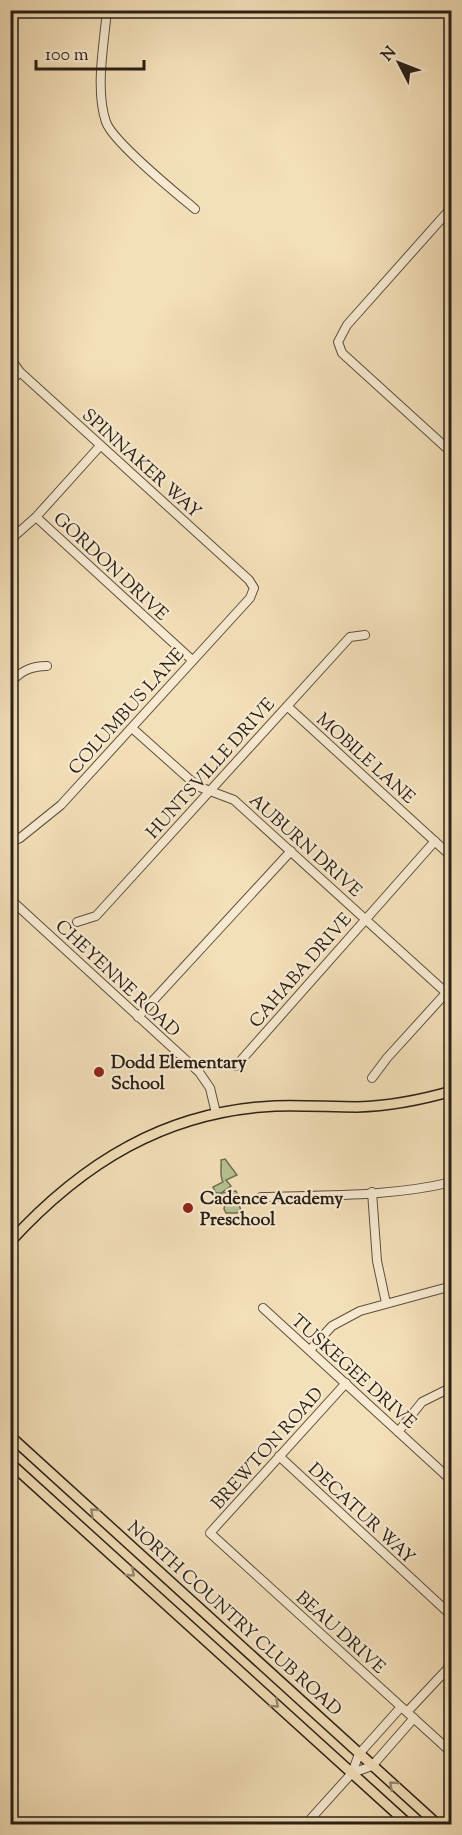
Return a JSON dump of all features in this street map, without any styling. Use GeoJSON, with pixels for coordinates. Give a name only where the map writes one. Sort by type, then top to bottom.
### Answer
{"type":"FeatureCollection","features":[{"type":"Feature","properties":{"kind":"main road"},"geometry":{"type":"LineString","coordinates":[[10,1242],[51,1200],[81,1175],[108,1158],[153,1135],[216,1113],[275,1106],[355,1107],[391,1104],[452,1091]]}},
{"type":"Feature","properties":{"kind":"main road","name":"NORTH COUNTRY CLUB ROAD"},"geometry":{"type":"LineString","coordinates":[[10,1436],[437,1824]]}},
{"type":"Feature","properties":{"kind":"main road"},"geometry":{"type":"LineString","coordinates":[[10,1463],[408,1824]]}},
{"type":"Feature","properties":{"kind":"main road"},"geometry":{"type":"LineString","coordinates":[[226,1659],[239,1644]]}},
{"type":"Feature","properties":{"kind":"street"},"geometry":{"type":"LineString","coordinates":[[107,10],[100,98],[106,124],[125,146],[195,210]]}},
{"type":"Feature","properties":{"kind":"street"},"geometry":{"type":"LineString","coordinates":[[452,207],[347,325],[338,342],[342,354],[452,453]]}},
{"type":"Feature","properties":{"kind":"street","name":"SPINNAKER WAY"},"geometry":{"type":"LineString","coordinates":[[10,358],[20,372],[249,580],[254,588]]}},
{"type":"Feature","properties":{"kind":"street"},"geometry":{"type":"LineString","coordinates":[[10,382],[20,372]]}},
{"type":"Feature","properties":{"kind":"street"},"geometry":{"type":"LineString","coordinates":[[10,540],[36,517],[100,446]]}},
{"type":"Feature","properties":{"kind":"street","name":"GORDON DRIVE"},"geometry":{"type":"LineString","coordinates":[[36,517],[192,660]]}},
{"type":"Feature","properties":{"kind":"street","name":"COLUMBUS LANE"},"geometry":{"type":"LineString","coordinates":[[10,842],[20,838],[61,805],[250,597],[254,588]]}},
{"type":"Feature","properties":{"kind":"street","name":"HUNTSVILLE DRIVE"},"geometry":{"type":"LineString","coordinates":[[77,922],[96,916],[350,637],[365,634]]}},
{"type":"Feature","properties":{"kind":"street"},"geometry":{"type":"LineString","coordinates":[[10,683],[33,666],[47,666]]}},
{"type":"Feature","properties":{"kind":"street","name":"MOBILE LANE"},"geometry":{"type":"LineString","coordinates":[[287,706],[452,857]]}},
{"type":"Feature","properties":{"kind":"street","name":"AUBURN DRIVE"},"geometry":{"type":"LineString","coordinates":[[132,728],[197,786],[234,800],[449,996]]}},
{"type":"Feature","properties":{"kind":"street","name":"CAHABA DRIVE"},"geometry":{"type":"LineString","coordinates":[[236,1066],[435,842]]}},
{"type":"Feature","properties":{"kind":"street"},"geometry":{"type":"LineString","coordinates":[[138,1017],[291,851]]}},
{"type":"Feature","properties":{"kind":"street","name":"CHEYENNE ROAD"},"geometry":{"type":"LineString","coordinates":[[10,898],[205,1080],[210,1088],[216,1113]]}},
{"type":"Feature","properties":{"kind":"street"},"geometry":{"type":"LineString","coordinates":[[372,1078],[387,1058],[449,996]]}},
{"type":"Feature","properties":{"kind":"street"},"geometry":{"type":"LineString","coordinates":[[261,1197],[372,1192],[429,1187],[452,1182]]}},
{"type":"Feature","properties":{"kind":"street"},"geometry":{"type":"LineString","coordinates":[[372,1192],[378,1261],[386,1303]]}},
{"type":"Feature","properties":{"kind":"street"},"geometry":{"type":"LineString","coordinates":[[310,1350],[332,1326],[360,1311],[452,1286]]}},
{"type":"Feature","properties":{"kind":"street","name":"TUSKEGEE DRIVE"},"geometry":{"type":"LineString","coordinates":[[262,1308],[452,1481]]}},
{"type":"Feature","properties":{"kind":"street","name":"BREWTON ROAD"},"geometry":{"type":"LineString","coordinates":[[210,1533],[346,1383]]}},
{"type":"Feature","properties":{"kind":"street"},"geometry":{"type":"LineString","coordinates":[[398,1432],[422,1402],[452,1387]]}},
{"type":"Feature","properties":{"kind":"street","name":"DECATUR WAY"},"geometry":{"type":"LineString","coordinates":[[279,1456],[452,1616]]}},
{"type":"Feature","properties":{"kind":"street","name":"BEAU DRIVE"},"geometry":{"type":"LineString","coordinates":[[210,1533],[452,1753]]}},
{"type":"Feature","properties":{"kind":"street"},"geometry":{"type":"LineString","coordinates":[[306,1824],[352,1773],[358,1754],[407,1713],[452,1664]]}},
{"type":"Feature","properties":{"kind":"street"},"geometry":{"type":"LineString","coordinates":[[352,1773],[372,1766],[407,1713]]}},
{"type":"Feature","properties":{"kind":"green space"},"geometry":{"type":"Polygon","coordinates":[[[225,1159],[237,1175],[226,1180],[231,1186],[221,1193],[216,1193],[213,1187],[223,1182],[221,1160],[225,1159]]]}},
{"type":"Feature","properties":{"kind":"green space"},"geometry":{"type":"Polygon","coordinates":[[[236,1191],[239,1198],[236,1201],[241,1211],[226,1213],[221,1193],[236,1191]]]}},
{"type":"Feature","properties":{"kind":"place","name":"Dodd Elementary School"},"geometry":{"type":"Point","coordinates":[99,1072]}},
{"type":"Feature","properties":{"kind":"place","name":"Cadence Academy Preschool"},"geometry":{"type":"Point","coordinates":[188,1208]}}]}
